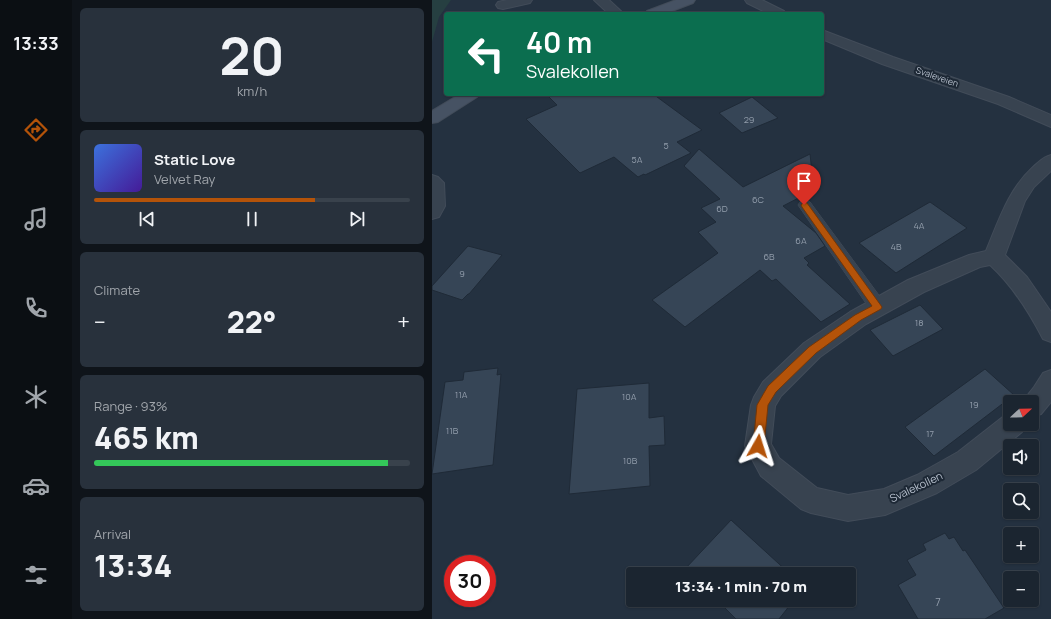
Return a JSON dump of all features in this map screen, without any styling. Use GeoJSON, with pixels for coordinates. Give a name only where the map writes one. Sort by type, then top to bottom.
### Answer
{"type":"FeatureCollection","features":[{"type":"Feature","properties":{"kind":"street"},"geometry":{"type":"LineString","coordinates":[[503,5],[525,0]]}},
{"type":"Feature","properties":{"kind":"street"},"geometry":{"type":"LineString","coordinates":[[601,0],[615,12]]}},
{"type":"Feature","properties":{"kind":"street"},"geometry":{"type":"LineString","coordinates":[[657,12],[688,0]]}},
{"type":"Feature","properties":{"kind":"street"},"geometry":{"type":"LineString","coordinates":[[752,0],[775,12]]}},
{"type":"Feature","properties":{"kind":"street","name":"Svaleveien"},"geometry":{"type":"LineString","coordinates":[[824,35],[897,64],[992,96],[1039,115],[1051,122]]}},
{"type":"Feature","properties":{"kind":"street"},"geometry":{"type":"LineString","coordinates":[[432,118],[469,96]]}},
{"type":"Feature","properties":{"kind":"street"},"geometry":{"type":"LineString","coordinates":[[1051,161],[1027,183],[1016,201],[994,257],[1016,278],[1038,307],[1051,333]]}},
{"type":"Feature","properties":{"kind":"street"},"geometry":{"type":"LineString","coordinates":[[432,181],[435,183],[435,206],[432,212]]}},
{"type":"Feature","properties":{"kind":"street","name":"Svalekollen"},"geometry":{"type":"LineString","coordinates":[[994,257],[976,260],[916,286],[858,318],[812,350],[772,389],[763,405],[758,446],[770,467],[811,500],[848,508],[885,502],[927,484],[967,461],[1004,431]]}},
{"type":"Feature","properties":{"kind":"street"},"geometry":{"type":"LineString","coordinates":[[1039,398],[1051,380]]}},
{"type":"Feature","properties":{"kind":"lane"},"geometry":{"type":"LineString","coordinates":[[804,205],[878,307]]}},
{"type":"Feature","properties":{"kind":"green space"},"geometry":{"type":"Polygon","coordinates":[[[432,0],[451,0],[439,17],[432,42],[432,0]]]}},
{"type":"Feature","properties":{"kind":"building"},"geometry":{"type":"Polygon","coordinates":[[[548,96],[656,96],[702,130],[677,142],[691,153],[645,175],[644,174],[638,177],[614,157],[580,173],[526,119],[557,105],[548,96]]]}},
{"type":"Feature","properties":{"kind":"building"},"geometry":{"type":"Polygon","coordinates":[[[752,97],[778,118],[742,133],[719,113],[752,97]]]}},
{"type":"Feature","properties":{"kind":"building"},"geometry":{"type":"Polygon","coordinates":[[[699,149],[743,187],[810,154],[814,190],[783,206],[816,233],[825,246],[804,258],[809,263],[807,265],[850,304],[821,322],[776,279],[772,281],[760,270],[685,327],[652,300],[718,253],[698,232],[716,222],[701,208],[720,199],[684,166],[699,149]]]}},
{"type":"Feature","properties":{"kind":"building"},"geometry":{"type":"Polygon","coordinates":[[[930,202],[967,228],[896,273],[859,243],[930,202]]]}},
{"type":"Feature","properties":{"kind":"building"},"geometry":{"type":"Polygon","coordinates":[[[468,246],[502,255],[469,294],[462,300],[432,290],[432,286],[468,246]]]}},
{"type":"Feature","properties":{"kind":"building"},"geometry":{"type":"Polygon","coordinates":[[[920,305],[943,329],[893,356],[870,330],[920,305]]]}},
{"type":"Feature","properties":{"kind":"building"},"geometry":{"type":"Polygon","coordinates":[[[498,368],[497,375],[501,374],[493,465],[432,474],[445,382],[463,380],[464,372],[498,368]]]}},
{"type":"Feature","properties":{"kind":"building"},"geometry":{"type":"Polygon","coordinates":[[[985,369],[1014,395],[1003,395],[1003,403],[934,456],[905,427],[985,369]]]}},
{"type":"Feature","properties":{"kind":"building"},"geometry":{"type":"Polygon","coordinates":[[[649,383],[649,418],[664,416],[665,445],[649,446],[650,486],[569,494],[577,389],[649,383]]]}},
{"type":"Feature","properties":{"kind":"building"},"geometry":{"type":"Polygon","coordinates":[[[731,520],[782,567],[687,567],[731,520]]]}},
{"type":"Feature","properties":{"kind":"building"},"geometry":{"type":"Polygon","coordinates":[[[945,533],[949,539],[954,537],[963,551],[965,550],[1004,608],[985,619],[918,619],[898,585],[916,575],[907,560],[926,550],[923,544],[945,533]]]}},
{"type":"Feature","properties":{"kind":"building"},"geometry":{"type":"Polygon","coordinates":[[[724,607],[788,607],[779,619],[736,619],[724,607]]]}},
{"type":"Feature","properties":{"kind":"route"},"geometry":{"type":"LineString","coordinates":[[758,446],[763,405],[772,389],[812,350],[858,318],[878,307],[804,205]]}}]}
